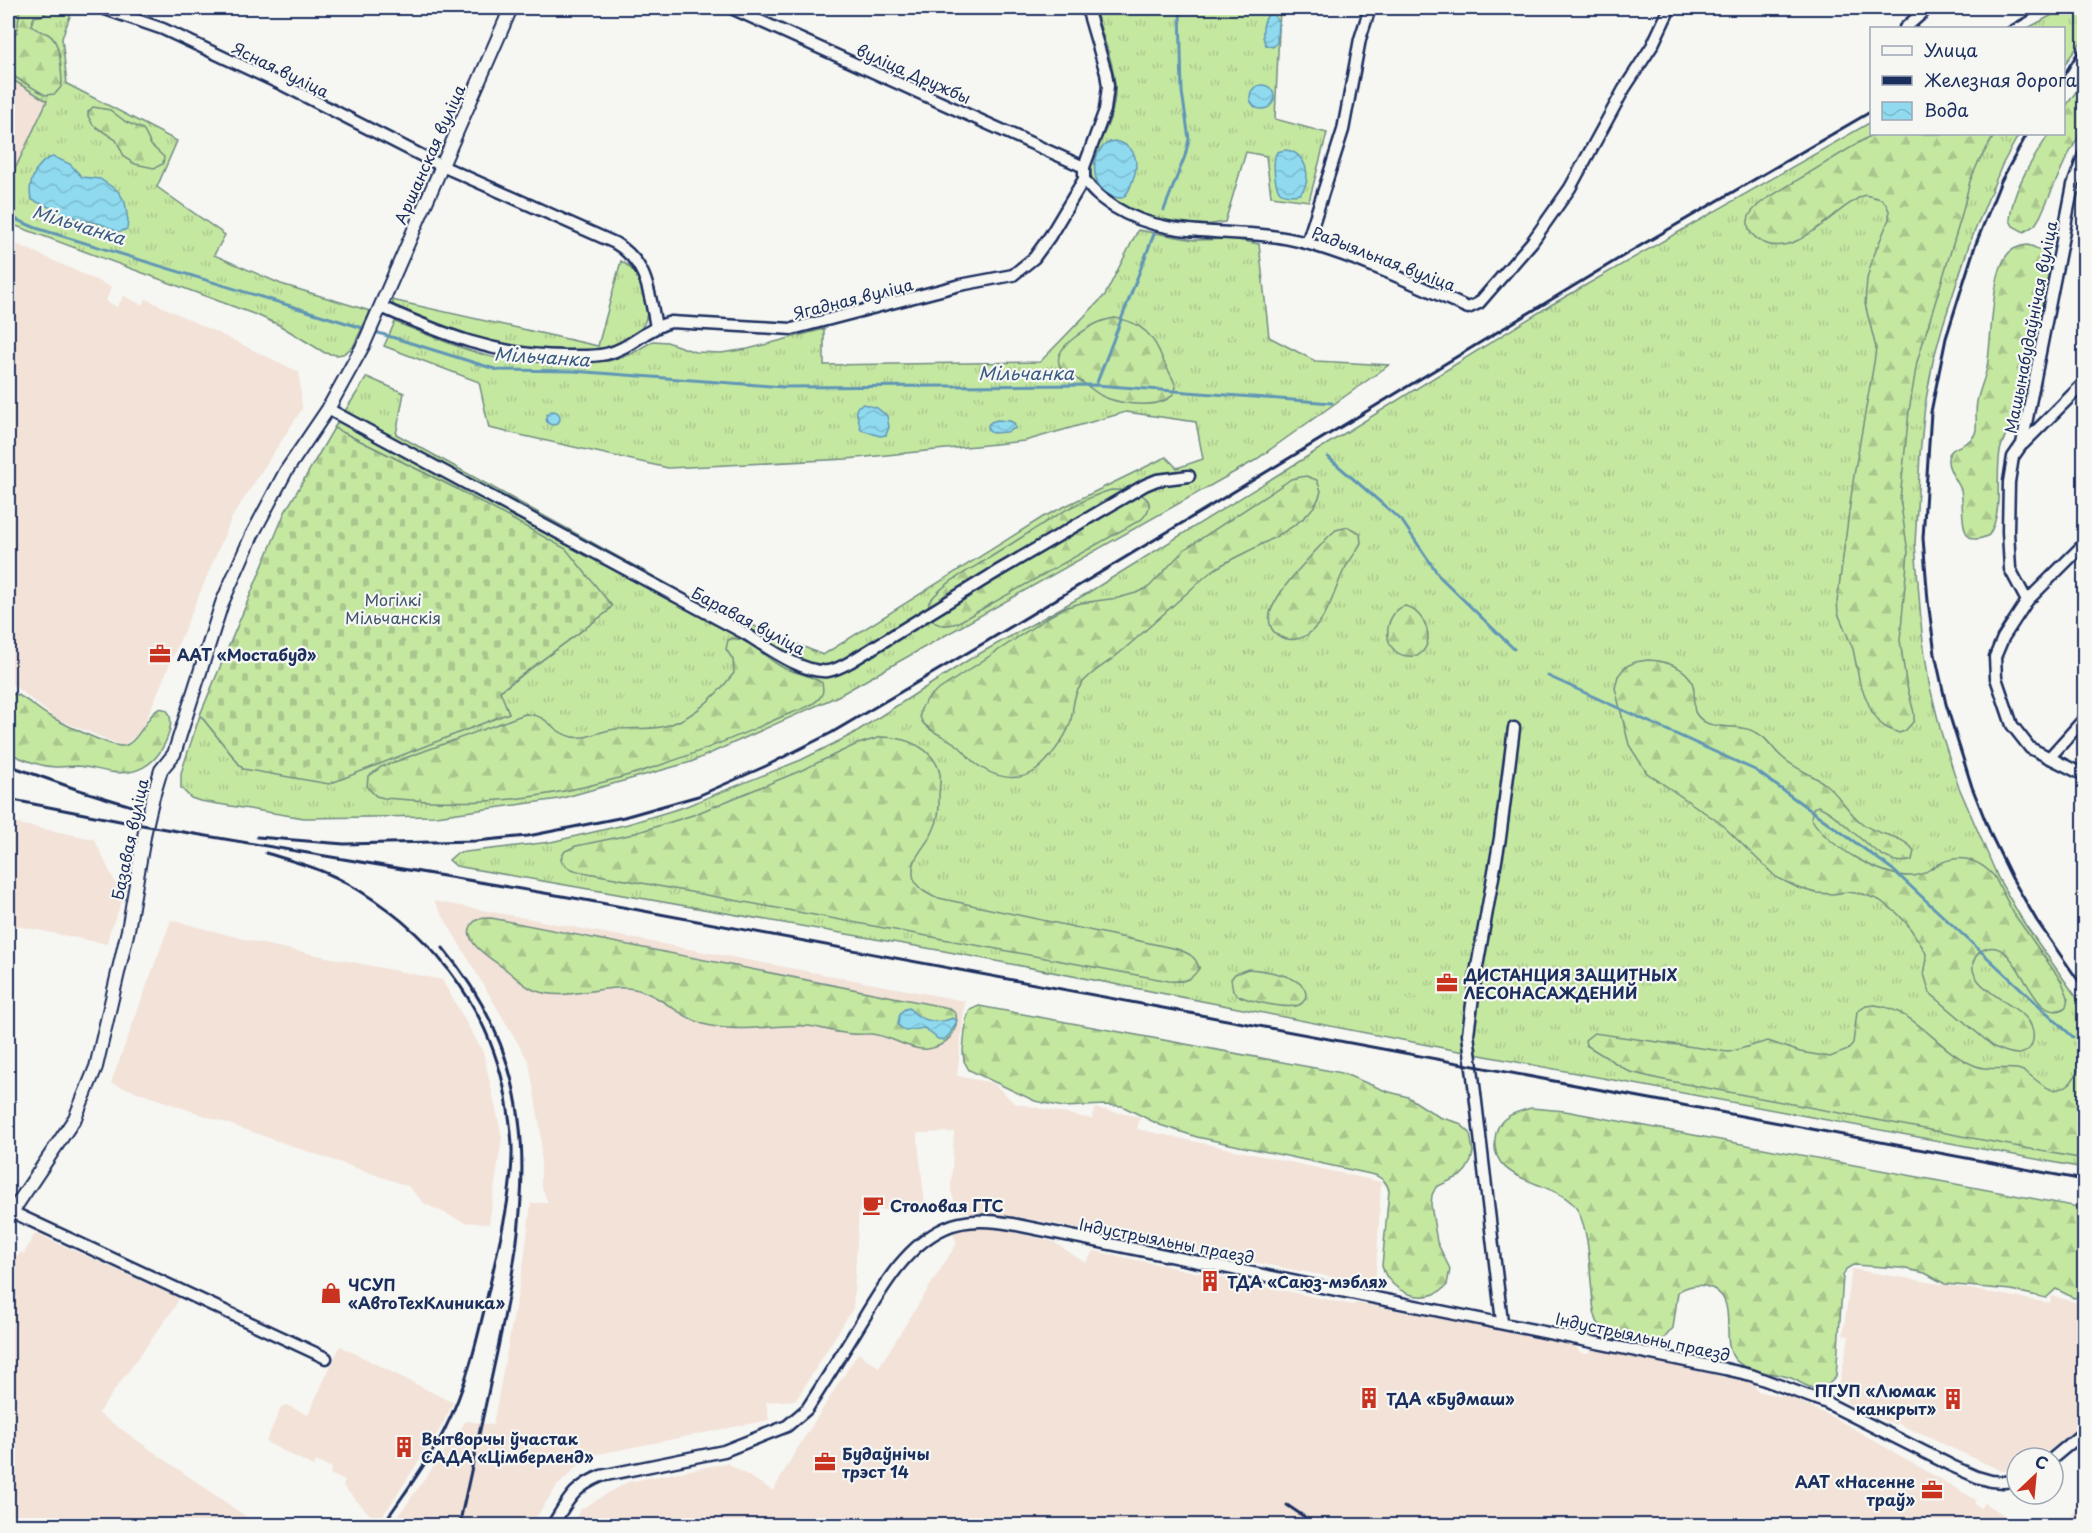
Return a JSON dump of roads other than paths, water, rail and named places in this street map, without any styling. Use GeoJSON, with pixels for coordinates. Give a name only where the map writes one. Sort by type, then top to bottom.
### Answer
{"type":"FeatureCollection","features":[{"type":"Feature","properties":{"kind":"street","name":"Ясная вуліца"},"geometry":{"type":"LineString","coordinates":[[102,8],[173,34],[285,86],[442,166],[615,243],[627,250],[645,278],[656,327]]}},
{"type":"Feature","properties":{"kind":"street","name":"Аршанская вуліца"},"geometry":{"type":"LineString","coordinates":[[364,344],[511,8]]}},
{"type":"Feature","properties":{"kind":"street","name":"вуліца Дружбы"},"geometry":{"type":"LineString","coordinates":[[731,8],[1084,166]]}},
{"type":"Feature","properties":{"kind":"street"},"geometry":{"type":"LineString","coordinates":[[1084,179],[1084,166],[1105,110],[1108,86],[1087,8]]}},
{"type":"Feature","properties":{"kind":"street"},"geometry":{"type":"LineString","coordinates":[[1307,243],[1343,130],[1360,39],[1370,8]]}},
{"type":"Feature","properties":{"kind":"street","name":"Радыяльная вуліца"},"geometry":{"type":"LineString","coordinates":[[1084,179],[1096,195],[1118,209],[1150,224],[1192,232],[1268,236],[1307,243],[1387,272],[1468,308],[1479,303],[1532,242],[1570,188],[1624,89],[1652,46],[1670,8]]}},
{"type":"Feature","properties":{"kind":"street"},"geometry":{"type":"LineString","coordinates":[[1906,27],[1928,8]]}},
{"type":"Feature","properties":{"kind":"street","name":"Машынабудаўнічая вуліца"},"geometry":{"type":"LineString","coordinates":[[2027,601],[2010,569],[2009,482],[2013,457],[2022,444],[2073,185],[2085,155]]}},
{"type":"Feature","properties":{"kind":"street","name":"Ягадная вуліца"},"geometry":{"type":"LineString","coordinates":[[379,311],[496,350],[524,354],[605,354],[620,350],[656,327],[679,322],[792,329],[960,285],[1012,276],[1034,258],[1084,179]]}},
{"type":"Feature","properties":{"kind":"street","name":"Базавая вуліца"},"geometry":{"type":"LineString","coordinates":[[10,1215],[75,1118],[96,1067],[128,930],[145,831],[156,788],[161,770],[174,754],[222,603],[252,535],[286,471],[328,409],[364,344]]}},
{"type":"Feature","properties":{"kind":"street"},"geometry":{"type":"LineString","coordinates":[[2022,444],[2085,383]]}},
{"type":"Feature","properties":{"kind":"street","name":"Баравая вуліца"},"geometry":{"type":"LineString","coordinates":[[328,409],[746,634],[795,663],[814,670],[826,671],[850,662],[998,571],[1145,485],[1157,480],[1189,476]]}},
{"type":"Feature","properties":{"kind":"street"},"geometry":{"type":"LineString","coordinates":[[2085,544],[2027,601],[2003,638],[1995,657],[1996,678],[2012,725],[2030,748],[2085,776]]}},
{"type":"Feature","properties":{"kind":"street"},"geometry":{"type":"LineString","coordinates":[[2049,758],[2085,719]]}},
{"type":"Feature","properties":{"kind":"street"},"geometry":{"type":"LineString","coordinates":[[1502,1322],[1468,1034],[1477,967],[1500,838],[1514,728]]}},
{"type":"Feature","properties":{"kind":"street"},"geometry":{"type":"LineString","coordinates":[[10,1215],[326,1358]]}},
{"type":"Feature","properties":{"kind":"street","name":"Індустрыяльны праезд"},"geometry":{"type":"LineString","coordinates":[[552,1526],[575,1490],[588,1481],[600,1476],[724,1450],[787,1426],[807,1409],[900,1264],[926,1239],[946,1227],[971,1221],[1012,1224],[1502,1322],[1751,1375],[1827,1403],[1953,1467],[1991,1481],[2005,1482]]}},
{"type":"Feature","properties":{"kind":"street"},"geometry":{"type":"LineString","coordinates":[[2065,1448],[2085,1432]]}},
{"type":"Feature","properties":{"kind":"water"},"geometry":{"type":"Polygon","coordinates":[[[1273,14],[1278,21],[1277,43],[1273,47],[1264,42],[1263,25],[1268,15],[1273,14]]]}},
{"type":"Feature","properties":{"kind":"water"},"geometry":{"type":"Polygon","coordinates":[[[1262,85],[1267,86],[1273,92],[1273,102],[1267,108],[1262,109],[1257,108],[1251,102],[1250,97],[1251,92],[1257,86],[1262,85]]]}},
{"type":"Feature","properties":{"kind":"water"},"geometry":{"type":"Polygon","coordinates":[[[1114,141],[1128,146],[1136,162],[1130,187],[1122,198],[1111,196],[1103,190],[1097,182],[1095,172],[1098,153],[1105,145],[1114,141]]]}},
{"type":"Feature","properties":{"kind":"water"},"geometry":{"type":"Polygon","coordinates":[[[1285,150],[1298,155],[1306,167],[1307,181],[1300,194],[1282,193],[1276,184],[1275,155],[1285,150]]]}},
{"type":"Feature","properties":{"kind":"water"},"geometry":{"type":"Polygon","coordinates":[[[54,157],[70,164],[82,177],[100,179],[118,191],[125,202],[127,229],[116,231],[101,224],[78,219],[32,200],[30,188],[34,174],[43,162],[54,157]]]}},
{"type":"Feature","properties":{"kind":"water"},"geometry":{"type":"Polygon","coordinates":[[[863,404],[877,408],[887,416],[889,427],[886,435],[880,436],[861,430],[856,410],[863,404]]]}},
{"type":"Feature","properties":{"kind":"water"},"geometry":{"type":"Polygon","coordinates":[[[550,411],[556,411],[560,418],[556,425],[550,425],[546,421],[546,415],[550,411]]]}},
{"type":"Feature","properties":{"kind":"water"},"geometry":{"type":"Polygon","coordinates":[[[997,420],[1010,421],[1014,423],[1015,428],[1007,432],[992,433],[988,430],[988,425],[997,420]]]}},
{"type":"Feature","properties":{"kind":"water"},"geometry":{"type":"Polygon","coordinates":[[[909,1008],[924,1019],[941,1021],[953,1018],[957,1021],[944,1040],[938,1039],[924,1028],[905,1031],[898,1025],[899,1019],[901,1012],[909,1008]]]}},
{"type":"Feature","properties":{"kind":"waterway"},"geometry":{"type":"LineString","coordinates":[[1164,210],[1185,156],[1189,139],[1182,92],[1180,8]]}},
{"type":"Feature","properties":{"kind":"waterway","name":"Мільчанка"},"geometry":{"type":"LineString","coordinates":[[8,216],[36,228],[366,329]]}},
{"type":"Feature","properties":{"kind":"waterway"},"geometry":{"type":"LineString","coordinates":[[1096,385],[1154,234]]}},
{"type":"Feature","properties":{"kind":"waterway","name":"Мільчанка"},"geometry":{"type":"LineString","coordinates":[[372,331],[498,370],[573,371],[783,387],[1096,385],[1332,403]]}},
{"type":"Feature","properties":{"kind":"waterway"},"geometry":{"type":"LineString","coordinates":[[1328,457],[1402,521],[1440,577],[1514,649]]}},
{"type":"Feature","properties":{"kind":"waterway"},"geometry":{"type":"LineString","coordinates":[[1548,676],[1755,770],[1892,869],[2073,1037]]}},
{"type":"Feature","properties":{"kind":"railway"},"geometry":{"type":"LineString","coordinates":[[2009,27],[2042,8]]}},
{"type":"Feature","properties":{"kind":"railway"},"geometry":{"type":"LineString","coordinates":[[2065,73],[2084,43]]}},
{"type":"Feature","properties":{"kind":"railway"},"geometry":{"type":"LineString","coordinates":[[257,837],[344,844],[476,841],[528,836],[624,817],[698,796],[766,766],[831,733],[984,643],[1633,250],[1870,112]]}},
{"type":"Feature","properties":{"kind":"railway"},"geometry":{"type":"LineString","coordinates":[[2026,135],[2001,181],[1975,246],[1946,338],[1931,412],[1923,538],[1935,654],[1946,704],[1972,787],[1991,835],[2012,878],[2037,921],[2084,989]]}},
{"type":"Feature","properties":{"kind":"railway"},"geometry":{"type":"LineString","coordinates":[[8,765],[138,808]]}},
{"type":"Feature","properties":{"kind":"railway"},"geometry":{"type":"LineString","coordinates":[[8,799],[130,823],[574,898],[2084,1180]]}},
{"type":"Feature","properties":{"kind":"railway"},"geometry":{"type":"LineString","coordinates":[[266,853],[343,881],[401,921],[427,945],[469,999],[485,1030],[497,1062],[506,1097],[512,1141],[510,1187],[498,1249],[472,1357],[460,1395],[444,1431],[382,1526]]}},
{"type":"Feature","properties":{"kind":"railway"},"geometry":{"type":"LineString","coordinates":[[443,948],[477,996],[500,1044],[515,1094],[521,1144],[521,1195],[516,1248],[496,1357],[459,1526]]}},
{"type":"Feature","properties":{"kind":"railway"},"geometry":{"type":"LineString","coordinates":[[1287,1505],[1318,1526]]}},
{"type":"Feature","properties":{"kind":"place","name":"ААТ «Мостабуд»"},"geometry":{"type":"Point","coordinates":[160,654]}},
{"type":"Feature","properties":{"kind":"place","name":"ДИСТАНЦИЯ ЗАЩИТНЫХ ЛЕСОНАСАЖДЕНИЙ"},"geometry":{"type":"Point","coordinates":[1447,983]}},
{"type":"Feature","properties":{"kind":"place","name":"Столовая ГТС"},"geometry":{"type":"Point","coordinates":[873,1205]}},
{"type":"Feature","properties":{"kind":"place","name":"ТДА «Саюз-мэбля»"},"geometry":{"type":"Point","coordinates":[1210,1281]}},
{"type":"Feature","properties":{"kind":"place","name":"ЧСУП «АвтоТехКлиника»"},"geometry":{"type":"Point","coordinates":[331,1293]}},
{"type":"Feature","properties":{"kind":"place","name":"ТДА «Будмаш»"},"geometry":{"type":"Point","coordinates":[1369,1398]}},
{"type":"Feature","properties":{"kind":"place","name":"ПГУП «Люмак канкрыт»"},"geometry":{"type":"Point","coordinates":[1953,1399]}},
{"type":"Feature","properties":{"kind":"place","name":"Вытворчы ўчастак САДА «Цімберленд»"},"geometry":{"type":"Point","coordinates":[404,1447]}},
{"type":"Feature","properties":{"kind":"place","name":"Будаўнічы трэст 14"},"geometry":{"type":"Point","coordinates":[825,1462]}},
{"type":"Feature","properties":{"kind":"place","name":"ААТ «Насенне траў»"},"geometry":{"type":"Point","coordinates":[1932,1490]}},
{"type":"Feature","properties":{"kind":"park label","name":"Могілкі Мільчанскія"},"geometry":{"type":"Point","coordinates":[393,608]}}]}
